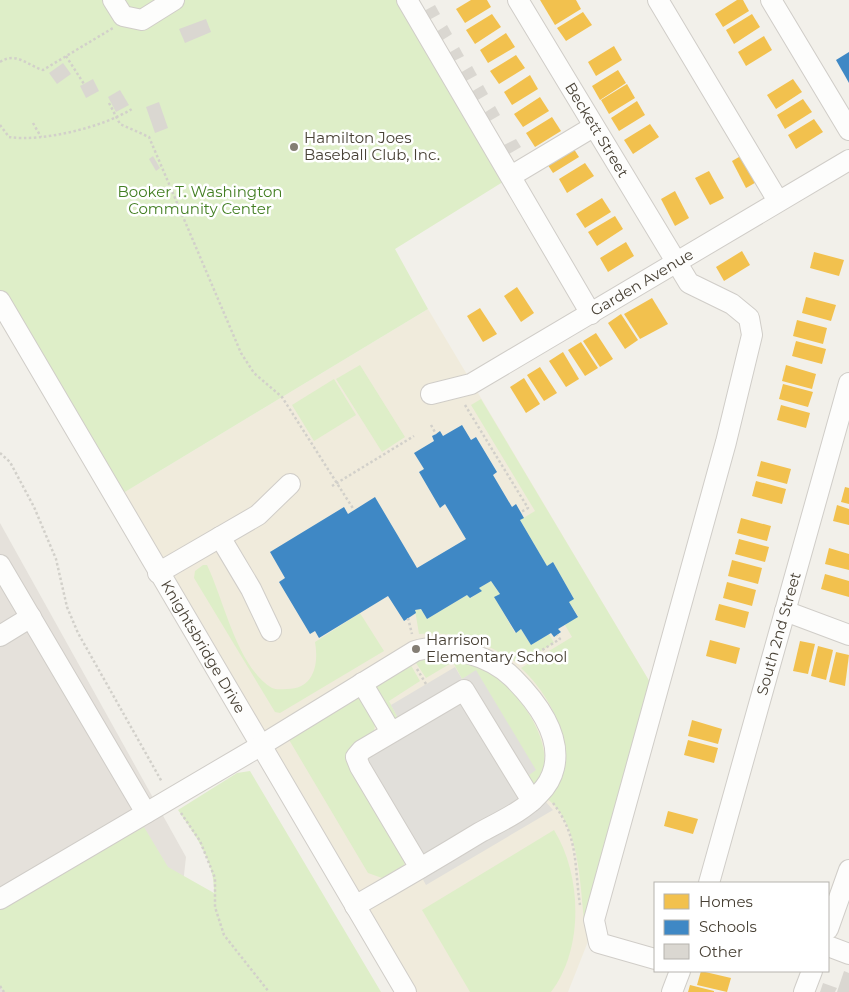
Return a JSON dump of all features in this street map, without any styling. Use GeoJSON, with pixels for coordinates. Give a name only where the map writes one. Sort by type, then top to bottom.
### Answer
{"type":"FeatureCollection","features":[{"type":"Feature","properties":{"kind":"street"},"geometry":{"type":"LineString","coordinates":[[113,0],[123,16],[142,20],[174,0]]}},
{"type":"Feature","properties":{"kind":"street"},"geometry":{"type":"LineString","coordinates":[[407,0],[591,314]]}},
{"type":"Feature","properties":{"kind":"street","name":"Beckett Street"},"geometry":{"type":"LineString","coordinates":[[518,0],[689,283],[732,304],[749,318],[752,335],[726,442],[594,920],[599,943],[654,959]]}},
{"type":"Feature","properties":{"kind":"street"},"geometry":{"type":"LineString","coordinates":[[658,0],[778,201]]}},
{"type":"Feature","properties":{"kind":"street"},"geometry":{"type":"LineString","coordinates":[[771,0],[849,130]]}},
{"type":"Feature","properties":{"kind":"street"},"geometry":{"type":"LineString","coordinates":[[511,176],[593,127]]}},
{"type":"Feature","properties":{"kind":"street","name":"Garden Avenue"},"geometry":{"type":"LineString","coordinates":[[431,394],[471,384],[849,160]]}},
{"type":"Feature","properties":{"kind":"street","name":"Knightsbridge Drive"},"geometry":{"type":"LineString","coordinates":[[0,301],[158,573],[406,992]]}},
{"type":"Feature","properties":{"kind":"street","name":"South 2nd Street"},"geometry":{"type":"LineString","coordinates":[[709,882],[849,383]]}},
{"type":"Feature","properties":{"kind":"street"},"geometry":{"type":"LineString","coordinates":[[158,573],[258,515],[290,484]]}},
{"type":"Feature","properties":{"kind":"street"},"geometry":{"type":"LineString","coordinates":[[220,537],[271,631]]}},
{"type":"Feature","properties":{"kind":"street"},"geometry":{"type":"LineString","coordinates":[[0,565],[146,814]]}},
{"type":"Feature","properties":{"kind":"street"},"geometry":{"type":"LineString","coordinates":[[785,611],[849,635]]}},
{"type":"Feature","properties":{"kind":"street"},"geometry":{"type":"LineString","coordinates":[[0,636],[31,617]]}},
{"type":"Feature","properties":{"kind":"street"},"geometry":{"type":"LineString","coordinates":[[0,900],[260,746],[415,651],[427,647],[449,648],[479,657],[511,676],[532,699],[545,719],[555,748],[554,768],[536,797],[355,906]]}},
{"type":"Feature","properties":{"kind":"street"},"geometry":{"type":"LineString","coordinates":[[362,683],[391,732]]}},
{"type":"Feature","properties":{"kind":"street"},"geometry":{"type":"LineString","coordinates":[[420,868],[356,757],[362,750],[391,732],[464,690],[536,797]]}},
{"type":"Feature","properties":{"kind":"street"},"geometry":{"type":"LineString","coordinates":[[829,926],[849,870]]}},
{"type":"Feature","properties":{"kind":"street"},"geometry":{"type":"LineString","coordinates":[[829,946],[849,954]]}},
{"type":"Feature","properties":{"kind":"street"},"geometry":{"type":"LineString","coordinates":[[672,992],[680,972]]}},
{"type":"Feature","properties":{"kind":"street"},"geometry":{"type":"LineString","coordinates":[[804,992],[812,972]]}},
{"type":"Feature","properties":{"kind":"path"},"geometry":{"type":"LineString","coordinates":[[0,62],[14,57],[25,61],[33,67],[44,70],[132,18]]}},
{"type":"Feature","properties":{"kind":"path"},"geometry":{"type":"LineString","coordinates":[[66,56],[84,84]]}},
{"type":"Feature","properties":{"kind":"path"},"geometry":{"type":"LineString","coordinates":[[109,103],[120,124],[149,137],[241,354],[254,373],[282,397],[354,510]]}},
{"type":"Feature","properties":{"kind":"path"},"geometry":{"type":"LineString","coordinates":[[0,125],[10,137],[27,140],[116,118],[132,109]]}},
{"type":"Feature","properties":{"kind":"path"},"geometry":{"type":"LineString","coordinates":[[33,123],[41,137]]}},
{"type":"Feature","properties":{"kind":"path"},"geometry":{"type":"LineString","coordinates":[[465,405],[528,508],[521,512]]}},
{"type":"Feature","properties":{"kind":"path"},"geometry":{"type":"LineString","coordinates":[[431,425],[436,434]]}},
{"type":"Feature","properties":{"kind":"path"},"geometry":{"type":"LineString","coordinates":[[332,486],[414,436]]}},
{"type":"Feature","properties":{"kind":"path"},"geometry":{"type":"LineString","coordinates":[[0,453],[10,462],[52,550],[67,607],[78,633],[162,782]]}},
{"type":"Feature","properties":{"kind":"path"},"geometry":{"type":"LineString","coordinates":[[408,618],[413,640]]}},
{"type":"Feature","properties":{"kind":"path"},"geometry":{"type":"LineString","coordinates":[[515,666],[560,639],[557,635]]}},
{"type":"Feature","properties":{"kind":"path"},"geometry":{"type":"LineString","coordinates":[[413,664],[426,684]]}},
{"type":"Feature","properties":{"kind":"path"},"geometry":{"type":"LineString","coordinates":[[536,797],[554,804],[565,821],[573,840],[580,908]]}},
{"type":"Feature","properties":{"kind":"path"},"geometry":{"type":"LineString","coordinates":[[178,810],[200,841],[215,878],[214,907],[224,935],[269,992]]}},
{"type":"Feature","properties":{"kind":"path"},"geometry":{"type":"LineString","coordinates":[[0,986],[4,992]]}},
{"type":"Feature","properties":{"kind":"shaded area","name":"Harrison Elementary School"},"geometry":{"type":"Polygon","coordinates":[[[428,309],[657,694],[591,934],[568,992],[406,992],[115,498],[428,309]]]}},
{"type":"Feature","properties":{"kind":"shaded area"},"geometry":{"type":"Polygon","coordinates":[[[0,523],[186,857],[171,992],[0,992],[0,523]]]}},
{"type":"Feature","properties":{"kind":"shaded area"},"geometry":{"type":"Polygon","coordinates":[[[455,667],[462,679],[476,670],[536,770],[525,778],[553,810],[426,885],[351,750],[398,718],[391,705],[455,667]]]}},
{"type":"Feature","properties":{"kind":"green space","name":"Booker T. Washington Community Center"},"geometry":{"type":"Polygon","coordinates":[[[0,0],[400,0],[506,180],[395,249],[428,309],[115,498],[0,301],[0,0]]]}},
{"type":"Feature","properties":{"kind":"green space"},"geometry":{"type":"Polygon","coordinates":[[[360,365],[405,437],[382,452],[336,379],[360,365]]]}},
{"type":"Feature","properties":{"kind":"green space"},"geometry":{"type":"Polygon","coordinates":[[[334,379],[356,415],[314,441],[292,405],[334,379]]]}},
{"type":"Feature","properties":{"kind":"green space"},"geometry":{"type":"Polygon","coordinates":[[[481,399],[657,694],[594,920],[585,927],[580,877],[573,840],[567,824],[558,810],[547,799],[558,784],[564,767],[565,749],[561,731],[554,713],[544,696],[521,668],[572,637],[565,625],[578,616],[569,602],[573,597],[553,562],[547,566],[520,520],[535,511],[471,405],[481,399]]]}},
{"type":"Feature","properties":{"kind":"green space"},"geometry":{"type":"Polygon","coordinates":[[[203,565],[207,565],[233,632],[249,665],[272,688],[296,688],[309,680],[315,667],[315,642],[360,613],[384,651],[280,713],[275,712],[194,578],[195,571],[203,565]]]}},
{"type":"Feature","properties":{"kind":"green space"},"geometry":{"type":"Polygon","coordinates":[[[491,581],[500,594],[495,598],[515,633],[521,629],[531,645],[549,634],[554,643],[519,664],[483,644],[460,636],[419,634],[415,610],[421,609],[427,619],[467,595],[471,598],[481,591],[479,588],[491,581]]]}},
{"type":"Feature","properties":{"kind":"green space"},"geometry":{"type":"Polygon","coordinates":[[[441,654],[485,669],[511,690],[523,705],[542,741],[545,758],[542,774],[532,787],[524,778],[535,770],[476,671],[462,679],[453,662],[426,678],[414,660],[441,654]]]}},
{"type":"Feature","properties":{"kind":"green space"},"geometry":{"type":"Polygon","coordinates":[[[409,662],[420,681],[389,701],[398,718],[392,721],[375,690],[378,681],[409,662]]]}},
{"type":"Feature","properties":{"kind":"green space"},"geometry":{"type":"Polygon","coordinates":[[[351,697],[360,699],[375,725],[374,731],[406,858],[404,865],[382,878],[368,873],[288,738],[351,697]]]}},
{"type":"Feature","properties":{"kind":"green space"},"geometry":{"type":"Polygon","coordinates":[[[250,771],[381,992],[4,992],[0,986],[0,906],[144,827],[168,867],[214,893],[208,859],[178,810],[237,773],[250,771]]]}},
{"type":"Feature","properties":{"kind":"green space"},"geometry":{"type":"Polygon","coordinates":[[[554,830],[570,868],[574,890],[574,934],[562,975],[551,992],[470,992],[422,910],[554,830]]]}},
{"type":"Feature","properties":{"kind":"building: Homes"},"geometry":{"type":"Polygon","coordinates":[[[471,0],[487,0],[491,7],[465,23],[456,9],[471,0]]]}},
{"type":"Feature","properties":{"kind":"building: Homes"},"geometry":{"type":"Polygon","coordinates":[[[540,0],[576,0],[581,9],[555,25],[540,0]]]}},
{"type":"Feature","properties":{"kind":"building: Homes"},"geometry":{"type":"Polygon","coordinates":[[[737,0],[743,0],[749,11],[723,27],[715,14],[737,0]]]}},
{"type":"Feature","properties":{"kind":"building: Homes"},"geometry":{"type":"Polygon","coordinates":[[[583,12],[592,25],[566,41],[557,28],[583,12]]]}},
{"type":"Feature","properties":{"kind":"building: Homes"},"geometry":{"type":"Polygon","coordinates":[[[492,14],[501,27],[475,44],[466,30],[492,14]]]}},
{"type":"Feature","properties":{"kind":"building: Homes"},"geometry":{"type":"Polygon","coordinates":[[[752,14],[760,27],[734,44],[726,30],[752,14]]]}},
{"type":"Feature","properties":{"kind":"building: Homes"},"geometry":{"type":"Polygon","coordinates":[[[506,33],[515,47],[488,63],[480,50],[506,33]]]}},
{"type":"Feature","properties":{"kind":"building: Homes"},"geometry":{"type":"Polygon","coordinates":[[[764,36],[772,50],[746,66],[738,52],[764,36]]]}},
{"type":"Feature","properties":{"kind":"building: Homes"},"geometry":{"type":"Polygon","coordinates":[[[614,46],[622,60],[596,76],[588,62],[614,46]]]}},
{"type":"Feature","properties":{"kind":"building: Homes"},"geometry":{"type":"Polygon","coordinates":[[[516,55],[525,68],[499,84],[490,71],[516,55]]]}},
{"type":"Feature","properties":{"kind":"building: Homes"},"geometry":{"type":"Polygon","coordinates":[[[618,70],[626,83],[600,100],[592,86],[618,70]]]}},
{"type":"Feature","properties":{"kind":"building: Homes"},"geometry":{"type":"Polygon","coordinates":[[[530,75],[538,89],[512,105],[504,92],[530,75]]]}},
{"type":"Feature","properties":{"kind":"building: Homes"},"geometry":{"type":"Polygon","coordinates":[[[793,79],[802,92],[776,109],[767,95],[793,79]]]}},
{"type":"Feature","properties":{"kind":"building: Homes"},"geometry":{"type":"Polygon","coordinates":[[[627,84],[635,98],[609,114],[601,100],[627,84]]]}},
{"type":"Feature","properties":{"kind":"building: Homes"},"geometry":{"type":"Polygon","coordinates":[[[540,97],[549,111],[523,127],[514,114],[540,97]]]}},
{"type":"Feature","properties":{"kind":"building: Homes"},"geometry":{"type":"Polygon","coordinates":[[[803,99],[812,112],[785,129],[777,115],[803,99]]]}},
{"type":"Feature","properties":{"kind":"building: Homes"},"geometry":{"type":"Polygon","coordinates":[[[637,101],[645,115],[619,131],[611,118],[637,101]]]}},
{"type":"Feature","properties":{"kind":"building: Homes"},"geometry":{"type":"Polygon","coordinates":[[[552,117],[561,131],[535,147],[526,133],[552,117]]]}},
{"type":"Feature","properties":{"kind":"building: Homes"},"geometry":{"type":"Polygon","coordinates":[[[814,119],[823,132],[796,149],[788,135],[814,119]]]}},
{"type":"Feature","properties":{"kind":"building: Homes"},"geometry":{"type":"Polygon","coordinates":[[[650,124],[659,137],[633,154],[624,140],[650,124]]]}},
{"type":"Feature","properties":{"kind":"building: Homes"},"geometry":{"type":"Polygon","coordinates":[[[570,143],[579,157],[553,173],[544,159],[570,143]]]}},
{"type":"Feature","properties":{"kind":"building: Homes"},"geometry":{"type":"Polygon","coordinates":[[[746,153],[760,180],[746,188],[732,161],[746,153]]]}},
{"type":"Feature","properties":{"kind":"building: Homes"},"geometry":{"type":"Polygon","coordinates":[[[585,163],[594,176],[567,193],[559,179],[585,163]]]}},
{"type":"Feature","properties":{"kind":"building: Homes"},"geometry":{"type":"Polygon","coordinates":[[[709,171],[724,198],[710,205],[695,178],[709,171]]]}},
{"type":"Feature","properties":{"kind":"building: Homes"},"geometry":{"type":"Polygon","coordinates":[[[675,191],[689,218],[675,226],[661,199],[675,191]]]}},
{"type":"Feature","properties":{"kind":"building: Homes"},"geometry":{"type":"Polygon","coordinates":[[[602,198],[611,212],[585,228],[576,214],[602,198]]]}},
{"type":"Feature","properties":{"kind":"building: Homes"},"geometry":{"type":"Polygon","coordinates":[[[615,216],[623,229],[597,246],[588,232],[615,216]]]}},
{"type":"Feature","properties":{"kind":"building: Homes"},"geometry":{"type":"Polygon","coordinates":[[[626,242],[634,256],[608,272],[600,258],[626,242]]]}},
{"type":"Feature","properties":{"kind":"building: Homes"},"geometry":{"type":"Polygon","coordinates":[[[742,251],[750,265],[724,281],[716,267],[742,251]]]}},
{"type":"Feature","properties":{"kind":"building: Homes"},"geometry":{"type":"Polygon","coordinates":[[[814,252],[844,260],[839,276],[810,268],[814,252]]]}},
{"type":"Feature","properties":{"kind":"building: Homes"},"geometry":{"type":"Polygon","coordinates":[[[517,287],[534,313],[521,322],[504,296],[517,287]]]}},
{"type":"Feature","properties":{"kind":"building: Homes"},"geometry":{"type":"Polygon","coordinates":[[[806,297],[836,305],[831,321],[802,313],[806,297]]]}},
{"type":"Feature","properties":{"kind":"building: Homes"},"geometry":{"type":"Polygon","coordinates":[[[652,298],[668,324],[640,339],[624,314],[652,298]]]}},
{"type":"Feature","properties":{"kind":"building: Homes"},"geometry":{"type":"Polygon","coordinates":[[[480,308],[497,334],[483,342],[467,316],[480,308]]]}},
{"type":"Feature","properties":{"kind":"building: Homes"},"geometry":{"type":"Polygon","coordinates":[[[621,314],[638,340],[625,349],[608,323],[621,314]]]}},
{"type":"Feature","properties":{"kind":"building: Homes"},"geometry":{"type":"Polygon","coordinates":[[[797,320],[827,328],[823,344],[793,336],[797,320]]]}},
{"type":"Feature","properties":{"kind":"building: Homes"},"geometry":{"type":"Polygon","coordinates":[[[596,333],[613,359],[600,367],[583,341],[596,333]]]}},
{"type":"Feature","properties":{"kind":"building: Homes"},"geometry":{"type":"Polygon","coordinates":[[[796,341],[826,349],[822,364],[792,356],[796,341]]]}},
{"type":"Feature","properties":{"kind":"building: Homes"},"geometry":{"type":"Polygon","coordinates":[[[581,342],[598,368],[585,376],[568,350],[581,342]]]}},
{"type":"Feature","properties":{"kind":"building: Homes"},"geometry":{"type":"Polygon","coordinates":[[[563,352],[579,379],[566,387],[549,361],[563,352]]]}},
{"type":"Feature","properties":{"kind":"building: Homes"},"geometry":{"type":"Polygon","coordinates":[[[786,365],[816,374],[812,389],[782,381],[786,365]]]}},
{"type":"Feature","properties":{"kind":"building: Homes"},"geometry":{"type":"Polygon","coordinates":[[[540,367],[557,393],[544,401],[527,375],[540,367]]]}},
{"type":"Feature","properties":{"kind":"building: Homes"},"geometry":{"type":"Polygon","coordinates":[[[524,378],[540,404],[526,413],[510,387],[524,378]]]}},
{"type":"Feature","properties":{"kind":"building: Homes"},"geometry":{"type":"Polygon","coordinates":[[[783,384],[813,392],[808,407],[779,399],[783,384]]]}},
{"type":"Feature","properties":{"kind":"building: Homes"},"geometry":{"type":"Polygon","coordinates":[[[781,405],[810,413],[806,428],[777,420],[781,405]]]}},
{"type":"Feature","properties":{"kind":"building: Homes"},"geometry":{"type":"Polygon","coordinates":[[[761,461],[791,469],[787,484],[757,476],[761,461]]]}},
{"type":"Feature","properties":{"kind":"building: Homes"},"geometry":{"type":"Polygon","coordinates":[[[756,481],[786,489],[782,504],[752,496],[756,481]]]}},
{"type":"Feature","properties":{"kind":"building: Homes"},"geometry":{"type":"Polygon","coordinates":[[[845,487],[849,488],[849,504],[841,502],[845,487]]]}},
{"type":"Feature","properties":{"kind":"building: Homes"},"geometry":{"type":"Polygon","coordinates":[[[837,505],[849,509],[849,525],[833,521],[837,505]]]}},
{"type":"Feature","properties":{"kind":"building: Homes"},"geometry":{"type":"Polygon","coordinates":[[[741,518],[771,526],[767,541],[737,533],[741,518]]]}},
{"type":"Feature","properties":{"kind":"building: Homes"},"geometry":{"type":"Polygon","coordinates":[[[739,539],[769,547],[765,562],[735,554],[739,539]]]}},
{"type":"Feature","properties":{"kind":"building: Homes"},"geometry":{"type":"Polygon","coordinates":[[[829,548],[849,554],[849,570],[825,564],[829,548]]]}},
{"type":"Feature","properties":{"kind":"building: Homes"},"geometry":{"type":"Polygon","coordinates":[[[732,560],[762,568],[758,584],[728,576],[732,560]]]}},
{"type":"Feature","properties":{"kind":"building: Homes"},"geometry":{"type":"Polygon","coordinates":[[[825,574],[849,581],[849,597],[821,589],[825,574]]]}},
{"type":"Feature","properties":{"kind":"building: Homes"},"geometry":{"type":"Polygon","coordinates":[[[727,582],[756,590],[752,606],[723,598],[727,582]]]}},
{"type":"Feature","properties":{"kind":"building: Homes"},"geometry":{"type":"Polygon","coordinates":[[[719,604],[749,612],[745,628],[715,620],[719,604]]]}},
{"type":"Feature","properties":{"kind":"building: Homes"},"geometry":{"type":"Polygon","coordinates":[[[710,640],[740,648],[736,664],[706,656],[710,640]]]}},
{"type":"Feature","properties":{"kind":"building: Homes"},"geometry":{"type":"Polygon","coordinates":[[[800,641],[815,644],[808,674],[793,671],[800,641]]]}},
{"type":"Feature","properties":{"kind":"building: Homes"},"geometry":{"type":"Polygon","coordinates":[[[818,646],[833,650],[826,680],[811,676],[818,646]]]}},
{"type":"Feature","properties":{"kind":"building: Homes"},"geometry":{"type":"Polygon","coordinates":[[[836,652],[849,655],[845,686],[829,682],[836,652]]]}},
{"type":"Feature","properties":{"kind":"building: Homes"},"geometry":{"type":"Polygon","coordinates":[[[692,720],[722,729],[718,744],[688,736],[692,720]]]}},
{"type":"Feature","properties":{"kind":"building: Homes"},"geometry":{"type":"Polygon","coordinates":[[[688,740],[718,748],[714,763],[684,755],[688,740]]]}},
{"type":"Feature","properties":{"kind":"building: Homes"},"geometry":{"type":"Polygon","coordinates":[[[668,811],[698,819],[693,834],[664,826],[668,811]]]}},
{"type":"Feature","properties":{"kind":"building: Homes"},"geometry":{"type":"Polygon","coordinates":[[[701,972],[731,978],[727,992],[697,985],[701,972]]]}},
{"type":"Feature","properties":{"kind":"building: Homes"},"geometry":{"type":"Polygon","coordinates":[[[690,985],[714,991],[714,992],[688,992],[690,985]]]}},
{"type":"Feature","properties":{"kind":"building: Schools"},"geometry":{"type":"Polygon","coordinates":[[[849,52],[849,83],[836,60],[849,52]]]}},
{"type":"Feature","properties":{"kind":"building: Schools"},"geometry":{"type":"Polygon","coordinates":[[[462,425],[471,440],[476,437],[497,472],[493,475],[512,507],[516,504],[524,518],[520,520],[547,566],[553,562],[574,599],[569,602],[578,617],[558,629],[561,632],[554,637],[551,633],[531,645],[521,629],[516,633],[494,597],[500,594],[491,581],[479,588],[482,591],[470,598],[467,595],[427,619],[421,609],[415,610],[416,613],[404,621],[388,596],[319,638],[315,631],[310,634],[279,582],[285,578],[270,552],[344,507],[348,514],[375,497],[417,568],[466,539],[445,504],[440,508],[419,472],[424,469],[414,453],[434,441],[432,436],[440,431],[443,436],[462,425]]]}},
{"type":"Feature","properties":{"kind":"building: Other"},"geometry":{"type":"Polygon","coordinates":[[[435,5],[440,14],[429,20],[424,11],[435,5]]]}},
{"type":"Feature","properties":{"kind":"building: Other"},"geometry":{"type":"Polygon","coordinates":[[[206,19],[211,32],[185,43],[179,29],[206,19]]]}},
{"type":"Feature","properties":{"kind":"building: Other"},"geometry":{"type":"Polygon","coordinates":[[[447,25],[452,34],[441,41],[436,32],[447,25]]]}},
{"type":"Feature","properties":{"kind":"building: Other"},"geometry":{"type":"Polygon","coordinates":[[[459,47],[464,56],[452,62],[447,54],[459,47]]]}},
{"type":"Feature","properties":{"kind":"building: Other"},"geometry":{"type":"Polygon","coordinates":[[[63,63],[71,74],[57,84],[49,73],[63,63]]]}},
{"type":"Feature","properties":{"kind":"building: Other"},"geometry":{"type":"Polygon","coordinates":[[[472,66],[477,75],[466,81],[460,73],[472,66]]]}},
{"type":"Feature","properties":{"kind":"building: Other"},"geometry":{"type":"Polygon","coordinates":[[[93,79],[99,91],[86,98],[80,86],[93,79]]]}},
{"type":"Feature","properties":{"kind":"building: Other"},"geometry":{"type":"Polygon","coordinates":[[[483,85],[488,94],[476,101],[471,92],[483,85]]]}},
{"type":"Feature","properties":{"kind":"building: Other"},"geometry":{"type":"Polygon","coordinates":[[[120,90],[129,105],[116,112],[108,97],[120,90]]]}},
{"type":"Feature","properties":{"kind":"building: Other"},"geometry":{"type":"Polygon","coordinates":[[[159,102],[168,128],[155,133],[146,107],[159,102]]]}},
{"type":"Feature","properties":{"kind":"building: Other"},"geometry":{"type":"Polygon","coordinates":[[[495,106],[500,115],[488,122],[484,113],[495,106]]]}},
{"type":"Feature","properties":{"kind":"building: Other"},"geometry":{"type":"Polygon","coordinates":[[[516,139],[521,147],[509,154],[504,145],[516,139]]]}},
{"type":"Feature","properties":{"kind":"building: Other"},"geometry":{"type":"Polygon","coordinates":[[[153,156],[160,168],[156,171],[149,159],[153,156]]]}},
{"type":"Feature","properties":{"kind":"building: Other"},"geometry":{"type":"Polygon","coordinates":[[[844,971],[849,973],[849,992],[837,992],[844,971]]]}},
{"type":"Feature","properties":{"kind":"building: Other"},"geometry":{"type":"Polygon","coordinates":[[[823,983],[837,988],[835,992],[820,992],[823,983]]]}},
{"type":"Feature","properties":{"kind":"place","name":"Hamilton Joes Baseball Club, Inc."},"geometry":{"type":"Point","coordinates":[294,147]}},
{"type":"Feature","properties":{"kind":"place","name":"Harrison Elementary School"},"geometry":{"type":"Point","coordinates":[416,649]}}]}
